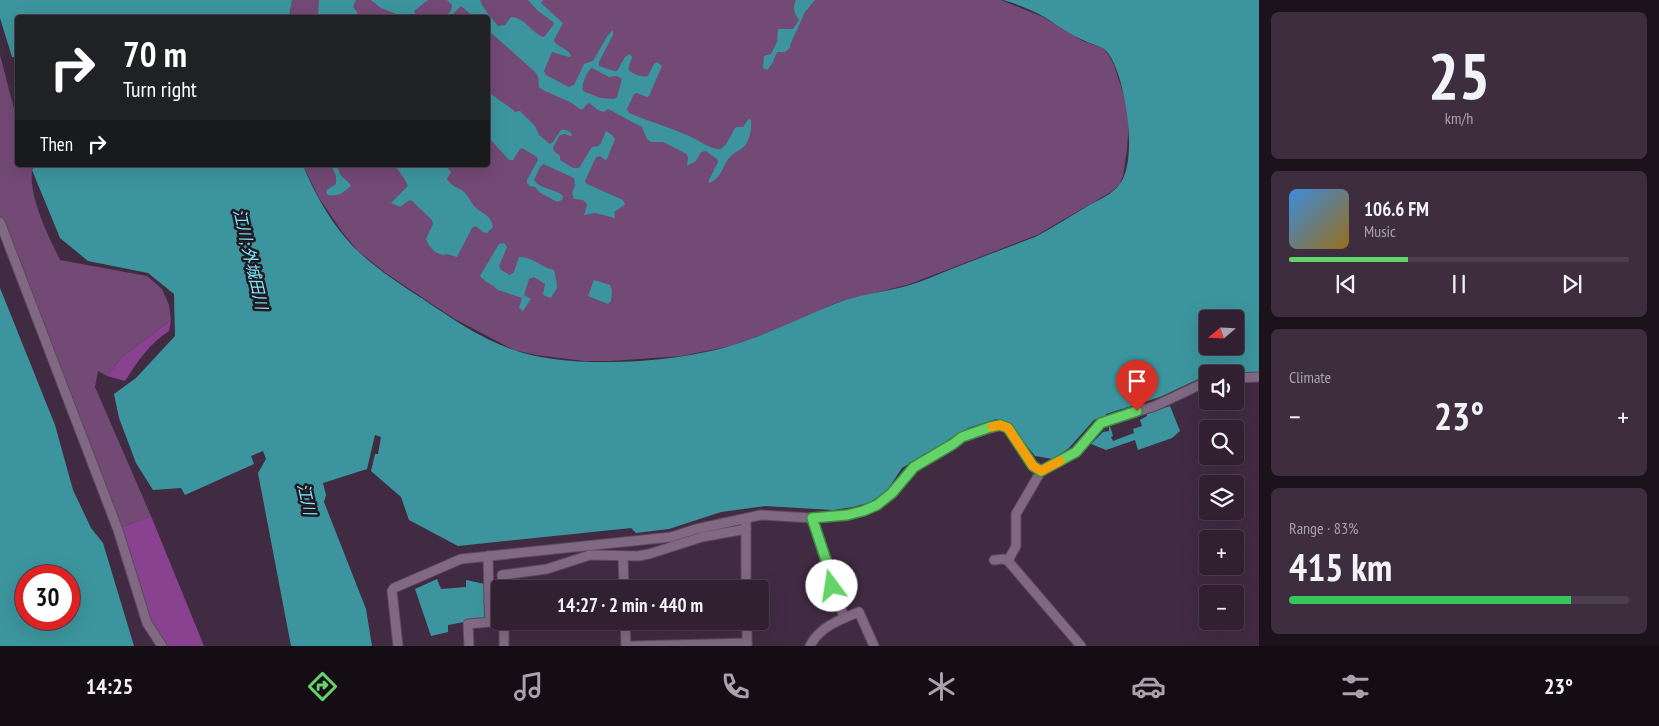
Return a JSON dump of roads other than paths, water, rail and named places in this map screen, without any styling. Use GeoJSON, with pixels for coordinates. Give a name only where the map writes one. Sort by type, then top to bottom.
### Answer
{"type":"FeatureCollection","features":[{"type":"Feature","properties":{"kind":"street"},"geometry":{"type":"LineString","coordinates":[[0,222],[118,530],[147,623],[162,646]]}},
{"type":"Feature","properties":{"kind":"street"},"geometry":{"type":"LineString","coordinates":[[1244,378],[1259,377]]}},
{"type":"Feature","properties":{"kind":"street"},"geometry":{"type":"LineString","coordinates":[[1008,561],[1016,546],[1016,514],[1041,471],[1076,452],[1101,423],[1155,406],[1199,385]]}},
{"type":"Feature","properties":{"kind":"street"},"geometry":{"type":"LineString","coordinates":[[398,646],[392,591],[394,588],[461,558],[671,537],[696,529],[761,515],[812,518],[847,515],[877,505],[892,493],[914,467],[962,437],[1000,425],[1008,428],[1033,466],[1041,471]]}},
{"type":"Feature","properties":{"kind":"street"},"geometry":{"type":"LineString","coordinates":[[746,580],[747,518]]}},
{"type":"Feature","properties":{"kind":"street"},"geometry":{"type":"LineString","coordinates":[[812,518],[830,572],[832,586],[844,617]]}},
{"type":"Feature","properties":{"kind":"street"},"geometry":{"type":"LineString","coordinates":[[502,580],[502,575],[547,569],[590,555],[623,556],[648,554],[702,537],[746,529]]}},
{"type":"Feature","properties":{"kind":"street"},"geometry":{"type":"LineString","coordinates":[[469,646],[468,624],[490,622],[488,556]]}},
{"type":"Feature","properties":{"kind":"street"},"geometry":{"type":"LineString","coordinates":[[623,556],[624,580]]}},
{"type":"Feature","properties":{"kind":"street"},"geometry":{"type":"LineString","coordinates":[[994,560],[1004,559],[1008,561],[1081,646]]}},
{"type":"Feature","properties":{"kind":"street"},"geometry":{"type":"LineString","coordinates":[[810,646],[812,641],[834,622],[859,612],[874,646]]}},
{"type":"Feature","properties":{"kind":"street"},"geometry":{"type":"LineString","coordinates":[[504,630],[504,646]]}},
{"type":"Feature","properties":{"kind":"street"},"geometry":{"type":"LineString","coordinates":[[625,630],[626,646]]}},
{"type":"Feature","properties":{"kind":"street"},"geometry":{"type":"LineString","coordinates":[[630,646],[747,644],[747,630]]}},
{"type":"Feature","properties":{"kind":"water"},"geometry":{"type":"Polygon","coordinates":[[[0,0],[292,0],[289,15],[15,15],[15,57],[12,57],[0,18],[0,0]]]}},
{"type":"Feature","properties":{"kind":"water"},"geometry":{"type":"Polygon","coordinates":[[[319,0],[356,0],[353,7],[358,13],[354,15],[318,15],[319,0]]]}},
{"type":"Feature","properties":{"kind":"water"},"geometry":{"type":"Polygon","coordinates":[[[371,0],[428,0],[414,11],[416,15],[399,15],[381,8],[371,0]]]}},
{"type":"Feature","properties":{"kind":"water"},"geometry":{"type":"Polygon","coordinates":[[[447,0],[480,0],[489,15],[472,15],[461,6],[452,15],[447,15],[452,5],[447,0]]]}},
{"type":"Feature","properties":{"kind":"water"},"geometry":{"type":"Polygon","coordinates":[[[528,0],[543,0],[541,3],[563,23],[554,40],[555,43],[569,52],[571,56],[552,52],[544,71],[546,75],[569,87],[574,85],[584,64],[593,61],[613,30],[613,35],[599,62],[599,66],[617,71],[625,57],[630,54],[632,57],[628,69],[637,75],[648,76],[657,62],[662,66],[649,96],[634,94],[627,109],[629,113],[682,133],[709,147],[718,149],[725,146],[736,127],[743,127],[749,119],[751,120],[750,132],[743,148],[728,159],[717,178],[709,183],[718,162],[717,159],[706,151],[701,152],[696,161],[687,166],[687,154],[663,142],[651,142],[647,139],[642,127],[608,109],[604,112],[589,103],[583,109],[580,109],[570,102],[543,90],[539,87],[538,76],[490,32],[490,16],[498,26],[505,25],[511,17],[520,19],[543,37],[554,24],[528,0]],[[592,68],[583,83],[583,91],[600,98],[614,99],[617,97],[622,79],[617,76],[609,77],[592,68]]]}},
{"type":"Feature","properties":{"kind":"water"},"geometry":{"type":"Polygon","coordinates":[[[796,0],[815,0],[805,12],[790,48],[785,52],[777,52],[767,70],[763,68],[764,56],[771,54],[777,42],[778,29],[793,29],[799,20],[794,10],[796,0]]]}},
{"type":"Feature","properties":{"kind":"water"},"geometry":{"type":"Polygon","coordinates":[[[1003,0],[1259,0],[1259,372],[1244,373],[1244,365],[1199,365],[1199,379],[1160,397],[1106,414],[1106,418],[1103,419],[1101,417],[1094,420],[1069,448],[1053,459],[1035,456],[1009,423],[996,419],[968,428],[902,468],[888,489],[871,502],[853,507],[833,510],[765,506],[721,512],[669,529],[636,533],[631,528],[458,546],[409,520],[401,497],[371,471],[375,454],[378,454],[381,437],[375,435],[367,469],[323,483],[326,495],[324,502],[366,609],[372,646],[291,646],[258,473],[266,459],[263,451],[251,456],[254,464],[185,495],[181,488],[153,490],[136,463],[119,418],[114,394],[136,378],[175,336],[174,294],[148,273],[88,261],[60,238],[32,170],[34,167],[304,167],[326,212],[359,252],[398,283],[455,321],[490,340],[514,350],[564,360],[623,362],[683,356],[746,341],[846,300],[925,280],[1035,237],[1106,196],[1116,188],[1125,174],[1129,139],[1125,99],[1114,65],[1108,53],[1101,47],[1070,33],[1036,12],[1003,0]]]}},
{"type":"Feature","properties":{"kind":"water"},"geometry":{"type":"Polygon","coordinates":[[[490,93],[515,112],[520,111],[535,126],[539,135],[550,144],[561,130],[570,132],[572,135],[570,136],[560,135],[553,147],[554,151],[560,156],[560,160],[573,168],[579,168],[592,147],[598,146],[601,143],[606,131],[612,135],[615,139],[607,159],[605,160],[600,156],[596,157],[585,181],[587,184],[623,200],[625,204],[614,212],[615,218],[595,213],[584,215],[587,204],[583,200],[574,199],[572,192],[575,186],[574,178],[543,164],[540,167],[534,180],[540,186],[560,193],[563,196],[562,200],[557,202],[527,183],[538,160],[537,157],[522,148],[513,160],[509,160],[490,139],[490,93]]]}},
{"type":"Feature","properties":{"kind":"water"},"geometry":{"type":"Polygon","coordinates":[[[332,167],[338,167],[343,178],[351,186],[340,194],[328,195],[326,192],[328,189],[336,184],[336,176],[332,167]]]}},
{"type":"Feature","properties":{"kind":"water"},"geometry":{"type":"Polygon","coordinates":[[[396,167],[447,167],[451,172],[447,179],[452,185],[465,193],[475,207],[489,217],[493,227],[487,233],[476,226],[472,228],[457,257],[437,253],[430,247],[426,239],[433,224],[432,220],[411,200],[400,207],[391,203],[408,186],[396,167]]]}},
{"type":"Feature","properties":{"kind":"water"},"geometry":{"type":"Polygon","coordinates":[[[504,243],[507,247],[499,266],[501,270],[510,275],[514,272],[519,257],[528,258],[554,270],[557,287],[551,298],[543,295],[545,284],[534,277],[529,279],[524,295],[531,299],[523,311],[519,308],[522,298],[498,290],[480,276],[499,244],[504,243]]]}},
{"type":"Feature","properties":{"kind":"water"},"geometry":{"type":"Polygon","coordinates":[[[594,280],[610,285],[612,291],[611,301],[608,304],[588,296],[594,280]]]}},
{"type":"Feature","properties":{"kind":"water"},"geometry":{"type":"Polygon","coordinates":[[[0,288],[55,425],[73,490],[91,528],[103,543],[134,646],[0,646],[0,288]]]}},
{"type":"Feature","properties":{"kind":"water"},"geometry":{"type":"Polygon","coordinates":[[[1170,406],[1180,431],[1172,438],[1138,450],[1135,440],[1106,450],[1091,444],[1103,432],[1109,431],[1110,426],[1113,441],[1134,433],[1133,429],[1142,426],[1140,420],[1147,416],[1147,414],[1170,406]]]}},
{"type":"Feature","properties":{"kind":"water"},"geometry":{"type":"Polygon","coordinates":[[[437,579],[441,589],[466,587],[466,580],[485,584],[486,618],[448,625],[448,632],[431,636],[415,589],[437,579]]]}},
{"type":"Feature","properties":{"kind":"water label","name":"江川; 外城田川"},"geometry":{"type":"Point","coordinates":[251,259]}},
{"type":"Feature","properties":{"kind":"water label","name":"江川"},"geometry":{"type":"Point","coordinates":[307,499]}}]}
